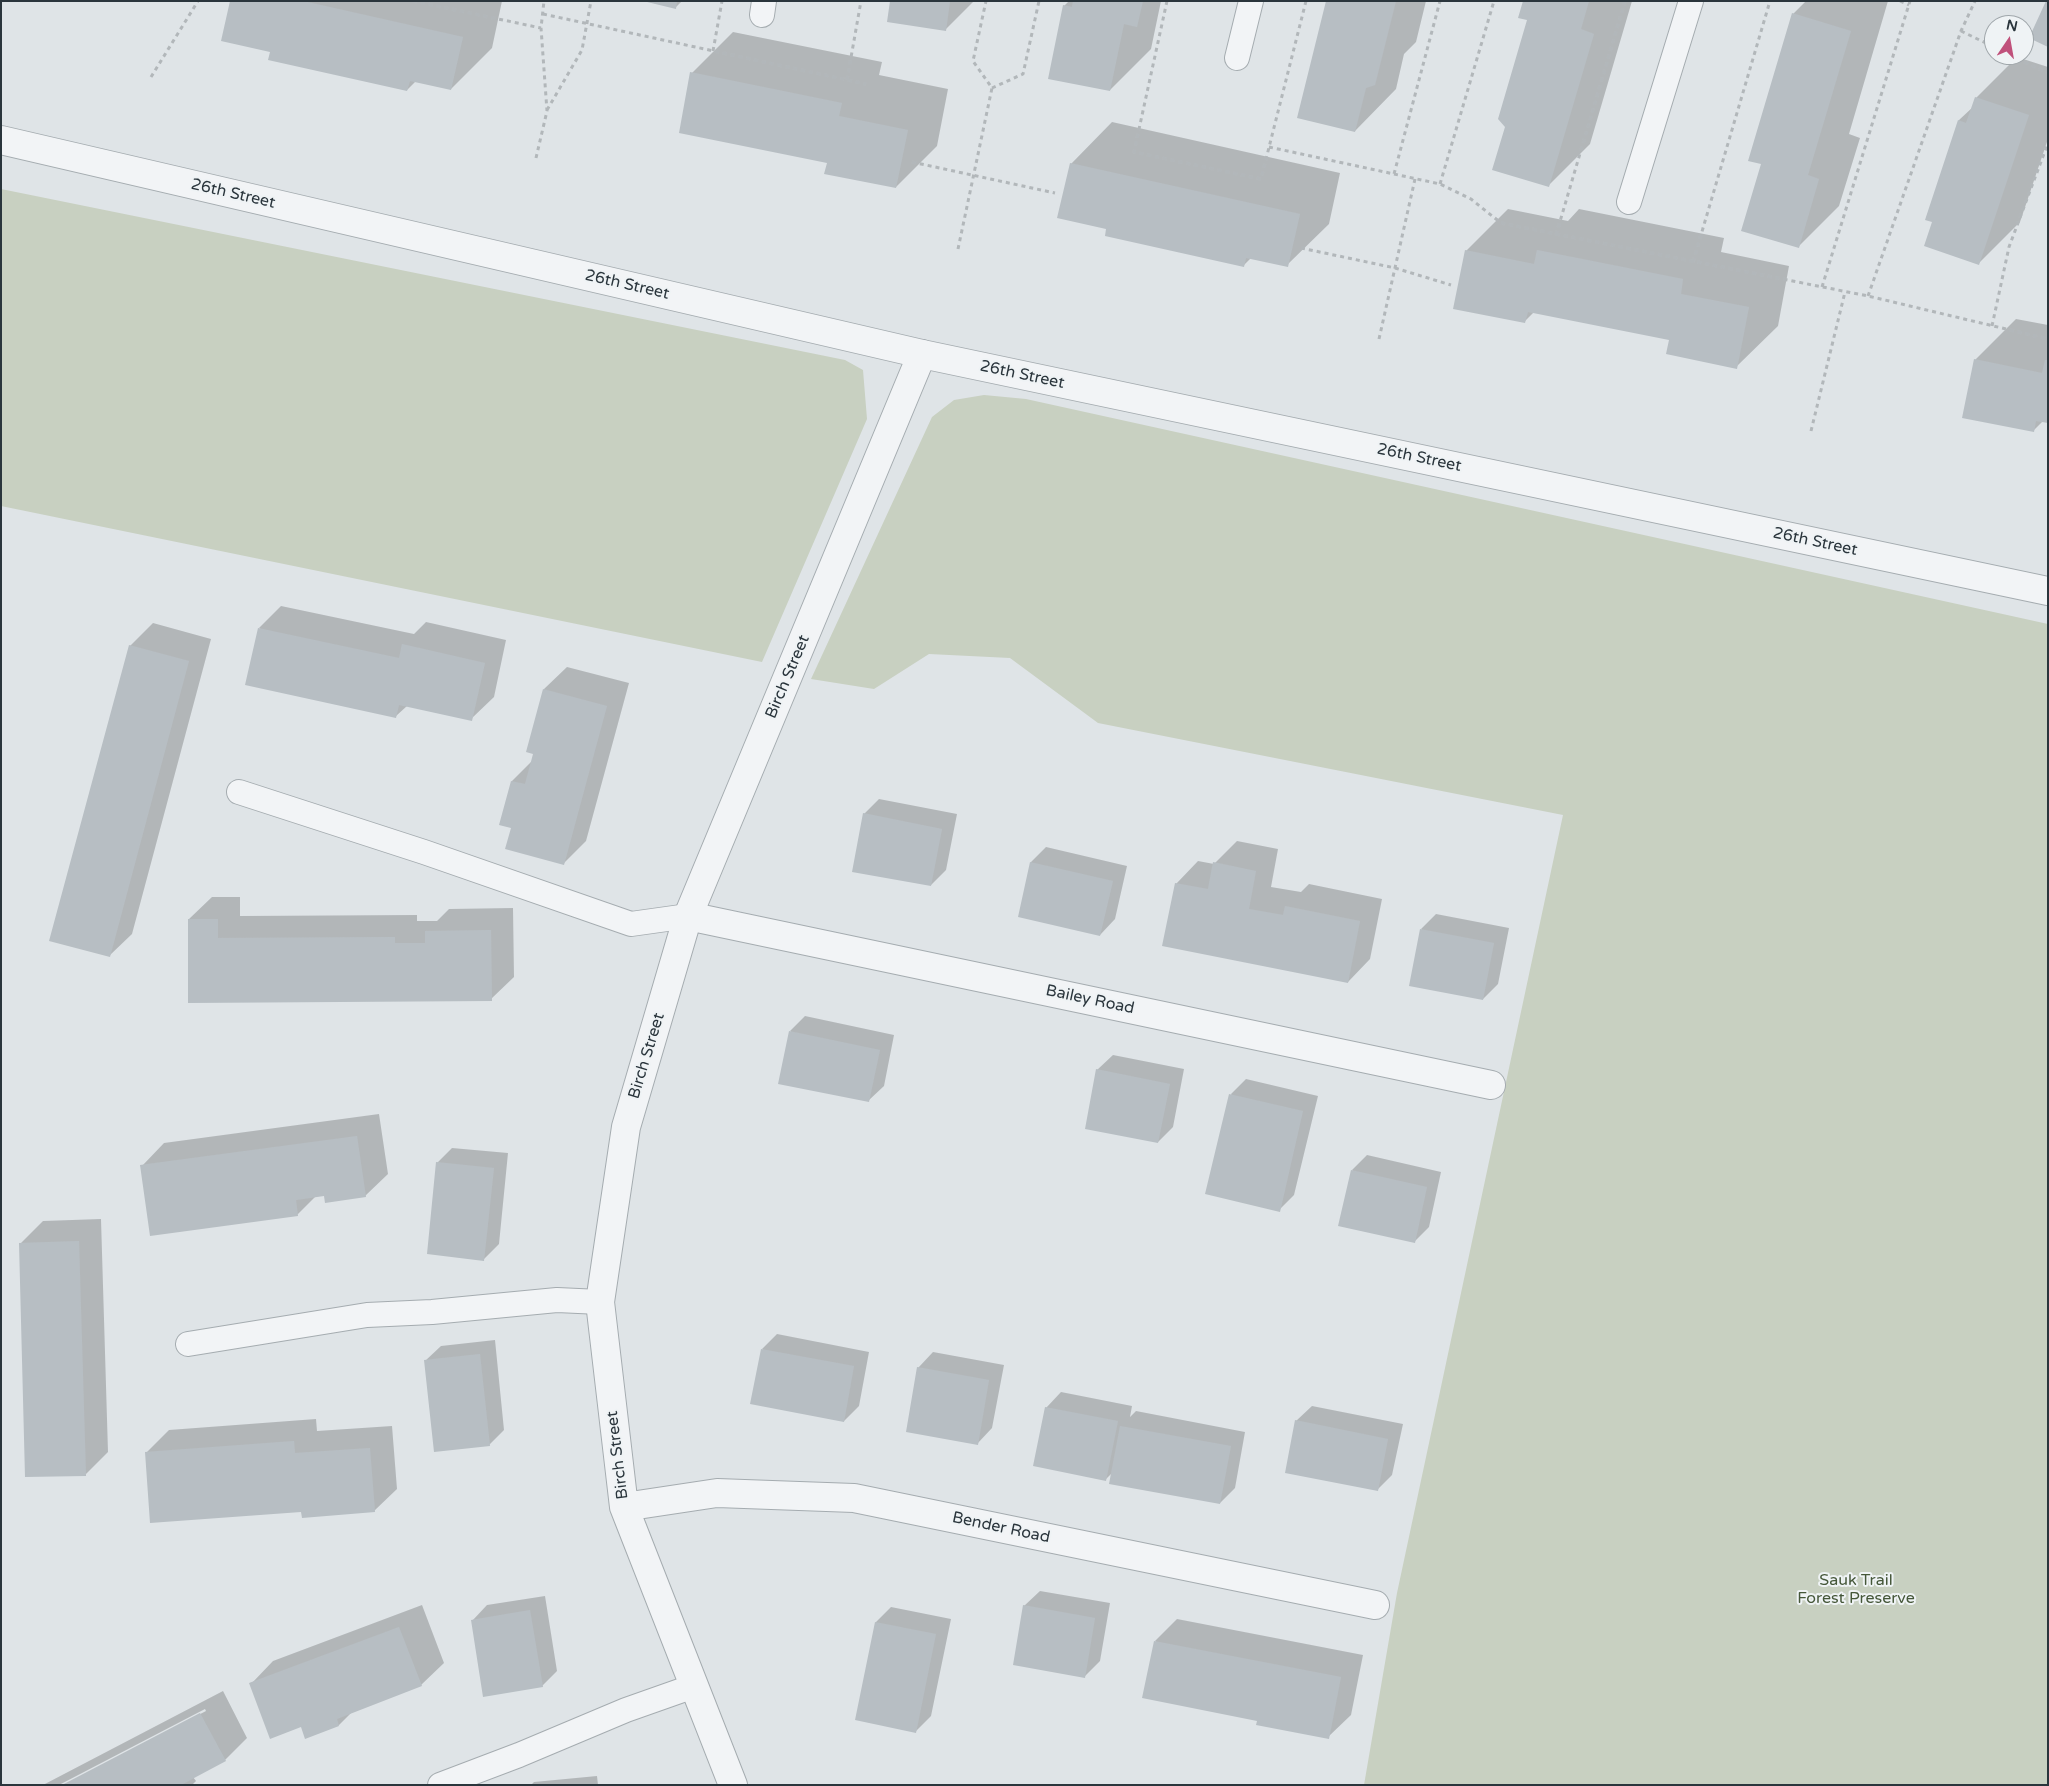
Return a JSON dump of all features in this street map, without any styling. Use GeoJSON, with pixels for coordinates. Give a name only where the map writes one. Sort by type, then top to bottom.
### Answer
{"type":"FeatureCollection","features":[{"type":"Feature","properties":{"kind":"street","name":"26th Street"},"geometry":{"type":"LineString","coordinates":[[1,140],[922,354],[2048,591]]}},
{"type":"Feature","properties":{"kind":"street","name":"Birch Street"},"geometry":{"type":"LineString","coordinates":[[733,1785],[624,1507],[600,1302],[626,1127],[688,916],[922,354]]}},
{"type":"Feature","properties":{"kind":"street","name":"Bailey Road"},"geometry":{"type":"LineString","coordinates":[[688,916],[1491,1085]]}},
{"type":"Feature","properties":{"kind":"street","name":"Bender Road"},"geometry":{"type":"LineString","coordinates":[[624,1507],[718,1493],[854,1498],[1375,1605]]}},
{"type":"Feature","properties":{"kind":"lane"},"geometry":{"type":"LineString","coordinates":[[1237,58],[1251,1]]}},
{"type":"Feature","properties":{"kind":"lane"},"geometry":{"type":"LineString","coordinates":[[1629,202],[1691,1]]}},
{"type":"Feature","properties":{"kind":"lane"},"geometry":{"type":"LineString","coordinates":[[240,792],[424,852],[631,924],[688,916]]}},
{"type":"Feature","properties":{"kind":"lane"},"geometry":{"type":"LineString","coordinates":[[188,1344],[367,1315],[432,1312],[558,1300],[600,1302]]}},
{"type":"Feature","properties":{"kind":"lane"},"geometry":{"type":"LineString","coordinates":[[440,1785],[519,1755],[626,1710],[694,1686]]}},
{"type":"Feature","properties":{"kind":"path"},"geometry":{"type":"LineString","coordinates":[[151,76],[198,1]]}},
{"type":"Feature","properties":{"kind":"path"},"geometry":{"type":"LineString","coordinates":[[414,1],[542,28]]}},
{"type":"Feature","properties":{"kind":"path"},"geometry":{"type":"LineString","coordinates":[[536,158],[547,111],[542,28],[544,1]]}},
{"type":"Feature","properties":{"kind":"path"},"geometry":{"type":"LineString","coordinates":[[547,111],[582,50],[591,1]]}},
{"type":"Feature","properties":{"kind":"path"},"geometry":{"type":"LineString","coordinates":[[713,50],[722,1]]}},
{"type":"Feature","properties":{"kind":"path"},"geometry":{"type":"LineString","coordinates":[[847,80],[861,1]]}},
{"type":"Feature","properties":{"kind":"path"},"geometry":{"type":"LineString","coordinates":[[958,249],[992,88],[973,61],[986,1]]}},
{"type":"Feature","properties":{"kind":"path"},"geometry":{"type":"LineString","coordinates":[[992,88],[1024,74],[1039,1]]}},
{"type":"Feature","properties":{"kind":"path"},"geometry":{"type":"LineString","coordinates":[[1167,1],[1134,152],[1261,179],[1306,1]]}},
{"type":"Feature","properties":{"kind":"path"},"geometry":{"type":"LineString","coordinates":[[1394,174],[1440,1]]}},
{"type":"Feature","properties":{"kind":"path"},"geometry":{"type":"LineString","coordinates":[[1440,184],[1494,1]]}},
{"type":"Feature","properties":{"kind":"path"},"geometry":{"type":"LineString","coordinates":[[1556,235],[1624,1]]}},
{"type":"Feature","properties":{"kind":"path"},"geometry":{"type":"LineString","coordinates":[[1693,262],[1770,1]]}},
{"type":"Feature","properties":{"kind":"path"},"geometry":{"type":"LineString","coordinates":[[1822,288],[1909,3],[1900,1]]}},
{"type":"Feature","properties":{"kind":"path"},"geometry":{"type":"LineString","coordinates":[[1868,296],[1961,32],[1975,1]]}},
{"type":"Feature","properties":{"kind":"path"},"geometry":{"type":"LineString","coordinates":[[543,14],[866,84]]}},
{"type":"Feature","properties":{"kind":"path"},"geometry":{"type":"LineString","coordinates":[[1961,32],[1984,43]]}},
{"type":"Feature","properties":{"kind":"path"},"geometry":{"type":"LineString","coordinates":[[2031,65],[2048,73]]}},
{"type":"Feature","properties":{"kind":"path"},"geometry":{"type":"LineString","coordinates":[[1992,326],[2009,247],[2048,143]]}},
{"type":"Feature","properties":{"kind":"path"},"geometry":{"type":"LineString","coordinates":[[1269,147],[1440,184],[1471,199],[1501,223],[1868,296],[2048,339]]}},
{"type":"Feature","properties":{"kind":"path"},"geometry":{"type":"LineString","coordinates":[[912,162],[1055,193]]}},
{"type":"Feature","properties":{"kind":"path"},"geometry":{"type":"LineString","coordinates":[[1378,339],[1415,179]]}},
{"type":"Feature","properties":{"kind":"path"},"geometry":{"type":"LineString","coordinates":[[1302,248],[1395,268],[1451,286]]}},
{"type":"Feature","properties":{"kind":"path"},"geometry":{"type":"LineString","coordinates":[[1811,431],[1845,292]]}},
{"type":"Feature","properties":{"kind":"green space"},"geometry":{"type":"Polygon","coordinates":[[[1,189],[845,360],[863,370],[867,419],[762,662],[1,506],[1,189]]]}},
{"type":"Feature","properties":{"kind":"green space","name":"Sauk Trail Forest Preserve"},"geometry":{"type":"Polygon","coordinates":[[[984,395],[1026,399],[2048,624],[2048,1785],[1364,1785],[1397,1593],[1563,815],[1098,723],[1010,658],[929,654],[874,689],[811,679],[932,417],[954,400],[984,395]]]}},
{"type":"Feature","properties":{"kind":"building"},"geometry":{"type":"Polygon","coordinates":[[[230,1],[303,1],[463,37],[451,90],[410,81],[407,91],[268,60],[270,52],[221,41],[230,1]]]}},
{"type":"Feature","properties":{"kind":"building"},"geometry":{"type":"Polygon","coordinates":[[[643,1],[677,1],[676,9],[643,1]]]}},
{"type":"Feature","properties":{"kind":"building"},"geometry":{"type":"Polygon","coordinates":[[[890,1],[950,1],[946,31],[887,22],[890,1]]]}},
{"type":"Feature","properties":{"kind":"building"},"geometry":{"type":"Polygon","coordinates":[[[1073,1],[1143,1],[1137,27],[1124,24],[1110,91],[1048,79],[1063,5],[1072,7],[1073,1]]]}},
{"type":"Feature","properties":{"kind":"building"},"geometry":{"type":"Polygon","coordinates":[[[1326,1],[1396,1],[1375,85],[1366,88],[1355,132],[1297,118],[1326,1]]]}},
{"type":"Feature","properties":{"kind":"building"},"geometry":{"type":"Polygon","coordinates":[[[1523,1],[1589,1],[1581,29],[1594,34],[1549,187],[1492,170],[1505,127],[1498,119],[1527,20],[1518,18],[1523,1]]]}},
{"type":"Feature","properties":{"kind":"building"},"geometry":{"type":"Polygon","coordinates":[[[2046,1],[2048,1],[2048,47],[2034,40],[2034,27],[2046,1]]]}},
{"type":"Feature","properties":{"kind":"building"},"geometry":{"type":"Polygon","coordinates":[[[1792,13],[1851,31],[1808,175],[1819,179],[1799,248],[1741,231],[1761,164],[1748,161],[1792,13]]]}},
{"type":"Feature","properties":{"kind":"building"},"geometry":{"type":"Polygon","coordinates":[[[690,72],[842,103],[839,116],[908,130],[896,188],[824,174],[827,163],[679,133],[690,72]]]}},
{"type":"Feature","properties":{"kind":"building"},"geometry":{"type":"Polygon","coordinates":[[[1975,97],[2029,115],[1979,265],[1924,246],[1932,222],[1925,220],[1958,120],[1966,123],[1975,97]]]}},
{"type":"Feature","properties":{"kind":"building"},"geometry":{"type":"Polygon","coordinates":[[[1070,163],[1300,214],[1288,267],[1246,258],[1244,267],[1105,236],[1106,229],[1057,218],[1070,163]]]}},
{"type":"Feature","properties":{"kind":"building"},"geometry":{"type":"Polygon","coordinates":[[[1465,250],[1534,264],[1537,250],[1683,279],[1681,294],[1749,307],[1737,369],[1666,354],[1669,340],[1528,312],[1525,323],[1453,309],[1465,250]]]}},
{"type":"Feature","properties":{"kind":"building"},"geometry":{"type":"Polygon","coordinates":[[[1974,359],[2042,373],[2045,360],[2048,360],[2048,423],[2036,421],[2034,432],[1962,418],[1974,359]]]}},
{"type":"Feature","properties":{"kind":"building"},"geometry":{"type":"Polygon","coordinates":[[[258,628],[399,658],[402,644],[485,663],[472,721],[399,705],[396,718],[245,685],[258,628]]]}},
{"type":"Feature","properties":{"kind":"building"},"geometry":{"type":"Polygon","coordinates":[[[129,645],[189,661],[110,957],[49,941],[129,645]]]}},
{"type":"Feature","properties":{"kind":"building"},"geometry":{"type":"Polygon","coordinates":[[[543,689],[607,706],[564,865],[505,849],[511,828],[499,825],[511,781],[525,784],[533,754],[526,752],[543,689]]]}},
{"type":"Feature","properties":{"kind":"building"},"geometry":{"type":"Polygon","coordinates":[[[863,813],[942,829],[931,886],[852,872],[863,813]]]}},
{"type":"Feature","properties":{"kind":"building"},"geometry":{"type":"Polygon","coordinates":[[[1030,862],[1113,881],[1100,936],[1018,917],[1030,862]]]}},
{"type":"Feature","properties":{"kind":"building"},"geometry":{"type":"Polygon","coordinates":[[[1213,862],[1256,871],[1249,909],[1283,915],[1285,906],[1360,921],[1348,983],[1162,946],[1175,883],[1208,889],[1213,862]]]}},
{"type":"Feature","properties":{"kind":"building"},"geometry":{"type":"Polygon","coordinates":[[[188,919],[218,919],[218,938],[395,937],[395,943],[425,943],[425,931],[491,930],[492,1001],[188,1003],[188,919]]]}},
{"type":"Feature","properties":{"kind":"building"},"geometry":{"type":"Polygon","coordinates":[[[1420,929],[1494,943],[1483,1000],[1409,986],[1420,929]]]}},
{"type":"Feature","properties":{"kind":"building"},"geometry":{"type":"Polygon","coordinates":[[[789,1031],[880,1050],[869,1102],[778,1084],[789,1031]]]}},
{"type":"Feature","properties":{"kind":"building"},"geometry":{"type":"Polygon","coordinates":[[[1096,1069],[1170,1084],[1158,1143],[1085,1129],[1096,1069]]]}},
{"type":"Feature","properties":{"kind":"building"},"geometry":{"type":"Polygon","coordinates":[[[1229,1094],[1303,1111],[1280,1212],[1205,1194],[1229,1094]]]}},
{"type":"Feature","properties":{"kind":"building"},"geometry":{"type":"Polygon","coordinates":[[[357,1136],[366,1197],[325,1203],[324,1196],[296,1200],[298,1216],[150,1236],[140,1165],[357,1136]]]}},
{"type":"Feature","properties":{"kind":"building"},"geometry":{"type":"Polygon","coordinates":[[[436,1162],[494,1168],[484,1261],[427,1254],[436,1162]]]}},
{"type":"Feature","properties":{"kind":"building"},"geometry":{"type":"Polygon","coordinates":[[[1351,1170],[1427,1187],[1415,1243],[1338,1226],[1351,1170]]]}},
{"type":"Feature","properties":{"kind":"building"},"geometry":{"type":"Polygon","coordinates":[[[79,1241],[86,1476],[25,1477],[19,1243],[79,1241]]]}},
{"type":"Feature","properties":{"kind":"building"},"geometry":{"type":"Polygon","coordinates":[[[761,1349],[854,1366],[844,1422],[750,1404],[761,1349]]]}},
{"type":"Feature","properties":{"kind":"building"},"geometry":{"type":"Polygon","coordinates":[[[480,1354],[490,1446],[434,1452],[424,1360],[480,1354]]]}},
{"type":"Feature","properties":{"kind":"building"},"geometry":{"type":"Polygon","coordinates":[[[917,1367],[989,1380],[978,1445],[906,1432],[917,1367]]]}},
{"type":"Feature","properties":{"kind":"building"},"geometry":{"type":"Polygon","coordinates":[[[1045,1407],[1118,1421],[1106,1481],[1033,1466],[1045,1407]]]}},
{"type":"Feature","properties":{"kind":"building"},"geometry":{"type":"Polygon","coordinates":[[[1295,1420],[1388,1439],[1378,1491],[1285,1473],[1295,1420]]]}},
{"type":"Feature","properties":{"kind":"building"},"geometry":{"type":"Polygon","coordinates":[[[1120,1426],[1231,1446],[1220,1504],[1109,1484],[1120,1426]]]}},
{"type":"Feature","properties":{"kind":"building"},"geometry":{"type":"Polygon","coordinates":[[[294,1441],[295,1453],[370,1448],[375,1512],[302,1518],[301,1512],[150,1523],[145,1452],[294,1441]]]}},
{"type":"Feature","properties":{"kind":"building"},"geometry":{"type":"Polygon","coordinates":[[[1023,1605],[1095,1618],[1085,1678],[1013,1665],[1023,1605]]]}},
{"type":"Feature","properties":{"kind":"building"},"geometry":{"type":"Polygon","coordinates":[[[530,1610],[543,1687],[483,1697],[471,1620],[530,1610]]]}},
{"type":"Feature","properties":{"kind":"building"},"geometry":{"type":"Polygon","coordinates":[[[875,1622],[936,1634],[916,1733],[855,1720],[875,1622]]]}},
{"type":"Feature","properties":{"kind":"building"},"geometry":{"type":"Polygon","coordinates":[[[399,1627],[422,1686],[337,1719],[339,1726],[305,1739],[301,1727],[270,1739],[249,1683],[399,1627]]]}},
{"type":"Feature","properties":{"kind":"building"},"geometry":{"type":"Polygon","coordinates":[[[1154,1641],[1341,1677],[1329,1739],[1256,1725],[1257,1721],[1142,1698],[1154,1641]]]}},
{"type":"Feature","properties":{"kind":"building"},"geometry":{"type":"Polygon","coordinates":[[[200,1713],[226,1761],[181,1785],[62,1785],[200,1713]]]}}]}
